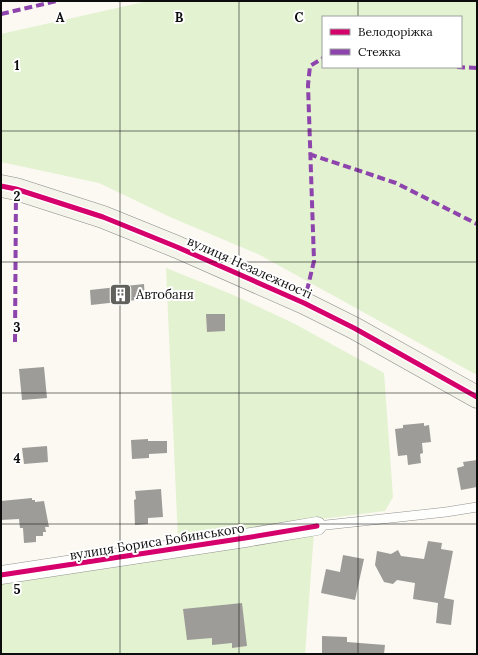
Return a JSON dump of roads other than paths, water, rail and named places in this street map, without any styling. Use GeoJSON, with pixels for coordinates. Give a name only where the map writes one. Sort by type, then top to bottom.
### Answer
{"type":"FeatureCollection","features":[{"type":"Feature","properties":{"kind":"street","name":"вулиця Незалежності"},"geometry":{"type":"LineString","coordinates":[[1,186],[16,189],[103,217],[304,302],[354,328],[477,397]]}},
{"type":"Feature","properties":{"kind":"street","name":"вулиця Бориса Бобинського"},"geometry":{"type":"LineString","coordinates":[[1,576],[317,526]]}},
{"type":"Feature","properties":{"kind":"lane"},"geometry":{"type":"LineString","coordinates":[[317,526],[446,512],[477,507]]}},
{"type":"Feature","properties":{"kind":"place","name":"Автобаня"},"geometry":{"type":"Point","coordinates":[121,294]}}]}
